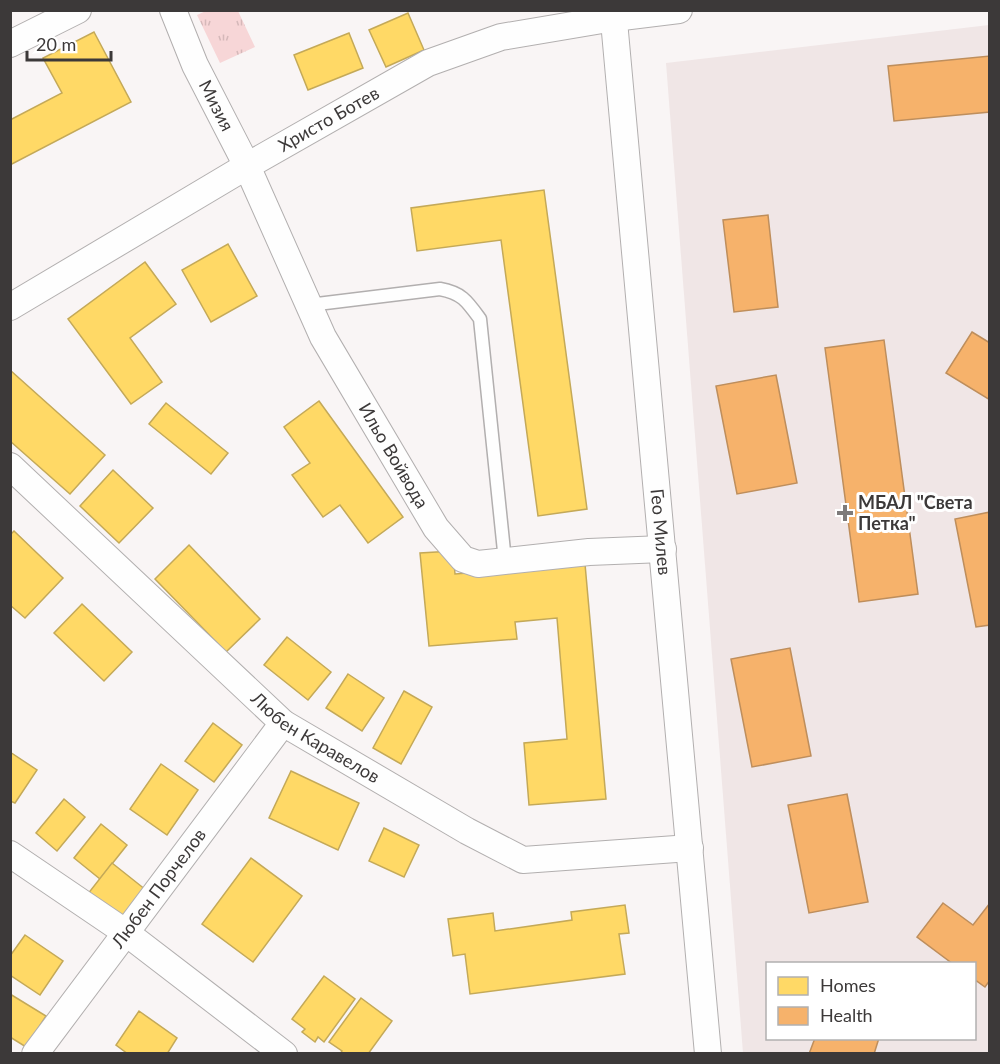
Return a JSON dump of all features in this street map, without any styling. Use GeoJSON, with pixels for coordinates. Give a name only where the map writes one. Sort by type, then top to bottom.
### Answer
{"type":"FeatureCollection","features":[{"type":"Feature","properties":{"kind":"street"},"geometry":{"type":"LineString","coordinates":[[13,38],[78,10]]}},
{"type":"Feature","properties":{"kind":"street","name":"Мизия"},"geometry":{"type":"LineString","coordinates":[[173,10],[195,65],[247,166]]}},
{"type":"Feature","properties":{"kind":"street","name":"Христо Ботев"},"geometry":{"type":"LineString","coordinates":[[10,308],[247,166],[428,63],[501,37],[614,14],[679,10]]}},
{"type":"Feature","properties":{"kind":"street","name":"Гео Милев"},"geometry":{"type":"LineString","coordinates":[[614,14],[708,1053]]}},
{"type":"Feature","properties":{"kind":"street","name":"Ильо Войвода"},"geometry":{"type":"LineString","coordinates":[[247,166],[323,337],[436,528],[463,559],[478,564],[588,552],[663,549]]}},
{"type":"Feature","properties":{"kind":"street","name":"Любен Каравелов"},"geometry":{"type":"LineString","coordinates":[[10,466],[283,723],[467,831],[523,860],[690,848]]}},
{"type":"Feature","properties":{"kind":"street","name":"Любен Порчелов"},"geometry":{"type":"LineString","coordinates":[[35,1053],[283,723]]}},
{"type":"Feature","properties":{"kind":"street"},"geometry":{"type":"LineString","coordinates":[[10,854],[125,932],[284,1053]]}},
{"type":"Feature","properties":{"kind":"lane"},"geometry":{"type":"LineString","coordinates":[[309,305],[440,289],[454,291],[465,299],[480,319],[505,561]]}},
{"type":"Feature","properties":{"kind":"shaded area","name":"МБАЛ \"Света Петка\""},"geometry":{"type":"Polygon","coordinates":[[[989,25],[989,1053],[743,1053],[666,63],[989,25]]]}},
{"type":"Feature","properties":{"kind":"green space"},"geometry":{"type":"Polygon","coordinates":[[[208,10],[238,11],[255,47],[220,63],[197,15],[208,10]]]}},
{"type":"Feature","properties":{"kind":"building: Homes"},"geometry":{"type":"Polygon","coordinates":[[[408,13],[424,50],[386,67],[369,30],[408,13]]]}},
{"type":"Feature","properties":{"kind":"building: Homes"},"geometry":{"type":"Polygon","coordinates":[[[94,32],[131,102],[10,165],[10,120],[62,93],[43,58],[94,32]]]}},
{"type":"Feature","properties":{"kind":"building: Homes"},"geometry":{"type":"Polygon","coordinates":[[[349,33],[363,68],[308,90],[294,55],[349,33]]]}},
{"type":"Feature","properties":{"kind":"building: Homes"},"geometry":{"type":"Polygon","coordinates":[[[544,190],[587,509],[538,516],[501,240],[417,251],[411,208],[544,190]]]}},
{"type":"Feature","properties":{"kind":"building: Homes"},"geometry":{"type":"Polygon","coordinates":[[[228,244],[257,296],[211,322],[182,270],[228,244]]]}},
{"type":"Feature","properties":{"kind":"building: Homes"},"geometry":{"type":"Polygon","coordinates":[[[145,262],[176,304],[130,338],[162,382],[131,404],[68,319],[145,262]]]}},
{"type":"Feature","properties":{"kind":"building: Homes"},"geometry":{"type":"Polygon","coordinates":[[[10,370],[105,455],[70,494],[10,441],[10,370]]]}},
{"type":"Feature","properties":{"kind":"building: Homes"},"geometry":{"type":"Polygon","coordinates":[[[319,401],[403,517],[368,543],[340,505],[323,517],[292,475],[310,463],[284,427],[319,401]]]}},
{"type":"Feature","properties":{"kind":"building: Homes"},"geometry":{"type":"Polygon","coordinates":[[[166,403],[228,453],[211,474],[149,424],[166,403]]]}},
{"type":"Feature","properties":{"kind":"building: Homes"},"geometry":{"type":"Polygon","coordinates":[[[113,470],[153,508],[119,543],[80,506],[113,470]]]}},
{"type":"Feature","properties":{"kind":"building: Homes"},"geometry":{"type":"Polygon","coordinates":[[[14,531],[63,578],[25,618],[10,605],[10,535],[14,531]]]}},
{"type":"Feature","properties":{"kind":"building: Homes"},"geometry":{"type":"Polygon","coordinates":[[[189,545],[260,619],[226,652],[155,579],[189,545]]]}},
{"type":"Feature","properties":{"kind":"building: Homes"},"geometry":{"type":"Polygon","coordinates":[[[453,551],[455,574],[585,564],[606,799],[529,805],[524,743],[567,739],[557,618],[515,622],[517,639],[429,646],[420,553],[453,551]]]}},
{"type":"Feature","properties":{"kind":"building: Homes"},"geometry":{"type":"Polygon","coordinates":[[[82,604],[132,652],[104,681],[54,633],[82,604]]]}},
{"type":"Feature","properties":{"kind":"building: Homes"},"geometry":{"type":"Polygon","coordinates":[[[287,637],[331,672],[308,700],[264,665],[287,637]]]}},
{"type":"Feature","properties":{"kind":"building: Homes"},"geometry":{"type":"Polygon","coordinates":[[[348,674],[384,698],[362,731],[326,708],[348,674]]]}},
{"type":"Feature","properties":{"kind":"building: Homes"},"geometry":{"type":"Polygon","coordinates":[[[404,691],[432,707],[401,764],[373,748],[404,691]]]}},
{"type":"Feature","properties":{"kind":"building: Homes"},"geometry":{"type":"Polygon","coordinates":[[[213,723],[242,745],[214,782],[185,761],[213,723]]]}},
{"type":"Feature","properties":{"kind":"building: Homes"},"geometry":{"type":"Polygon","coordinates":[[[10,752],[37,770],[15,803],[10,801],[10,752]]]}},
{"type":"Feature","properties":{"kind":"building: Homes"},"geometry":{"type":"Polygon","coordinates":[[[161,764],[198,790],[167,835],[130,809],[161,764]]]}},
{"type":"Feature","properties":{"kind":"building: Homes"},"geometry":{"type":"Polygon","coordinates":[[[291,771],[359,803],[338,850],[269,818],[291,771]]]}},
{"type":"Feature","properties":{"kind":"building: Homes"},"geometry":{"type":"Polygon","coordinates":[[[64,799],[85,817],[57,851],[36,833],[64,799]]]}},
{"type":"Feature","properties":{"kind":"building: Homes"},"geometry":{"type":"Polygon","coordinates":[[[101,824],[127,845],[100,879],[74,858],[101,824]]]}},
{"type":"Feature","properties":{"kind":"building: Homes"},"geometry":{"type":"Polygon","coordinates":[[[384,828],[419,845],[404,877],[369,861],[384,828]]]}},
{"type":"Feature","properties":{"kind":"building: Homes"},"geometry":{"type":"Polygon","coordinates":[[[251,858],[302,896],[253,962],[202,924],[251,858]]]}},
{"type":"Feature","properties":{"kind":"building: Homes"},"geometry":{"type":"Polygon","coordinates":[[[112,863],[146,890],[121,921],[87,895],[112,863]]]}},
{"type":"Feature","properties":{"kind":"building: Homes"},"geometry":{"type":"Polygon","coordinates":[[[625,905],[629,933],[619,934],[625,974],[470,994],[465,954],[453,956],[448,919],[493,913],[495,931],[572,920],[571,912],[625,905]]]}},
{"type":"Feature","properties":{"kind":"building: Homes"},"geometry":{"type":"Polygon","coordinates":[[[25,935],[63,961],[40,995],[10,975],[10,956],[25,935]]]}},
{"type":"Feature","properties":{"kind":"building: Homes"},"geometry":{"type":"Polygon","coordinates":[[[324,976],[355,999],[324,1042],[318,1037],[315,1042],[302,1032],[305,1029],[292,1019],[324,976]]]}},
{"type":"Feature","properties":{"kind":"building: Homes"},"geometry":{"type":"Polygon","coordinates":[[[10,994],[46,1016],[26,1047],[10,1037],[10,994]]]}},
{"type":"Feature","properties":{"kind":"building: Homes"},"geometry":{"type":"Polygon","coordinates":[[[361,998],[392,1021],[368,1054],[340,1054],[342,1051],[329,1042],[361,998]]]}},
{"type":"Feature","properties":{"kind":"building: Homes"},"geometry":{"type":"Polygon","coordinates":[[[139,1011],[177,1038],[167,1054],[128,1054],[116,1045],[139,1011]]]}},
{"type":"Feature","properties":{"kind":"building: Health"},"geometry":{"type":"Polygon","coordinates":[[[990,56],[990,112],[894,121],[888,66],[990,56]]]}},
{"type":"Feature","properties":{"kind":"building: Health"},"geometry":{"type":"Polygon","coordinates":[[[768,215],[778,307],[734,312],[723,220],[768,215]]]}},
{"type":"Feature","properties":{"kind":"building: Health"},"geometry":{"type":"Polygon","coordinates":[[[972,332],[990,343],[990,400],[946,373],[972,332]]]}},
{"type":"Feature","properties":{"kind":"building: Health"},"geometry":{"type":"Polygon","coordinates":[[[884,340],[918,594],[859,602],[825,348],[884,340]]]}},
{"type":"Feature","properties":{"kind":"building: Health"},"geometry":{"type":"Polygon","coordinates":[[[776,375],[797,483],[737,494],[716,386],[776,375]]]}},
{"type":"Feature","properties":{"kind":"building: Health"},"geometry":{"type":"Polygon","coordinates":[[[990,512],[990,625],[976,627],[955,519],[990,512]]]}},
{"type":"Feature","properties":{"kind":"building: Health"},"geometry":{"type":"Polygon","coordinates":[[[790,648],[811,756],[752,767],[731,659],[790,648]]]}},
{"type":"Feature","properties":{"kind":"building: Health"},"geometry":{"type":"Polygon","coordinates":[[[847,794],[868,902],[809,913],[788,805],[847,794]]]}},
{"type":"Feature","properties":{"kind":"building: Health"},"geometry":{"type":"Polygon","coordinates":[[[943,903],[973,925],[990,903],[990,980],[985,987],[976,980],[976,962],[950,962],[917,937],[943,903]]]}},
{"type":"Feature","properties":{"kind":"building: Health"},"geometry":{"type":"Polygon","coordinates":[[[814,1040],[878,1040],[874,1054],[809,1054],[814,1040]]]}},
{"type":"Feature","properties":{"kind":"place","name":"МБАЛ \"Света Петка\""},"geometry":{"type":"Point","coordinates":[845,513]}}]}
